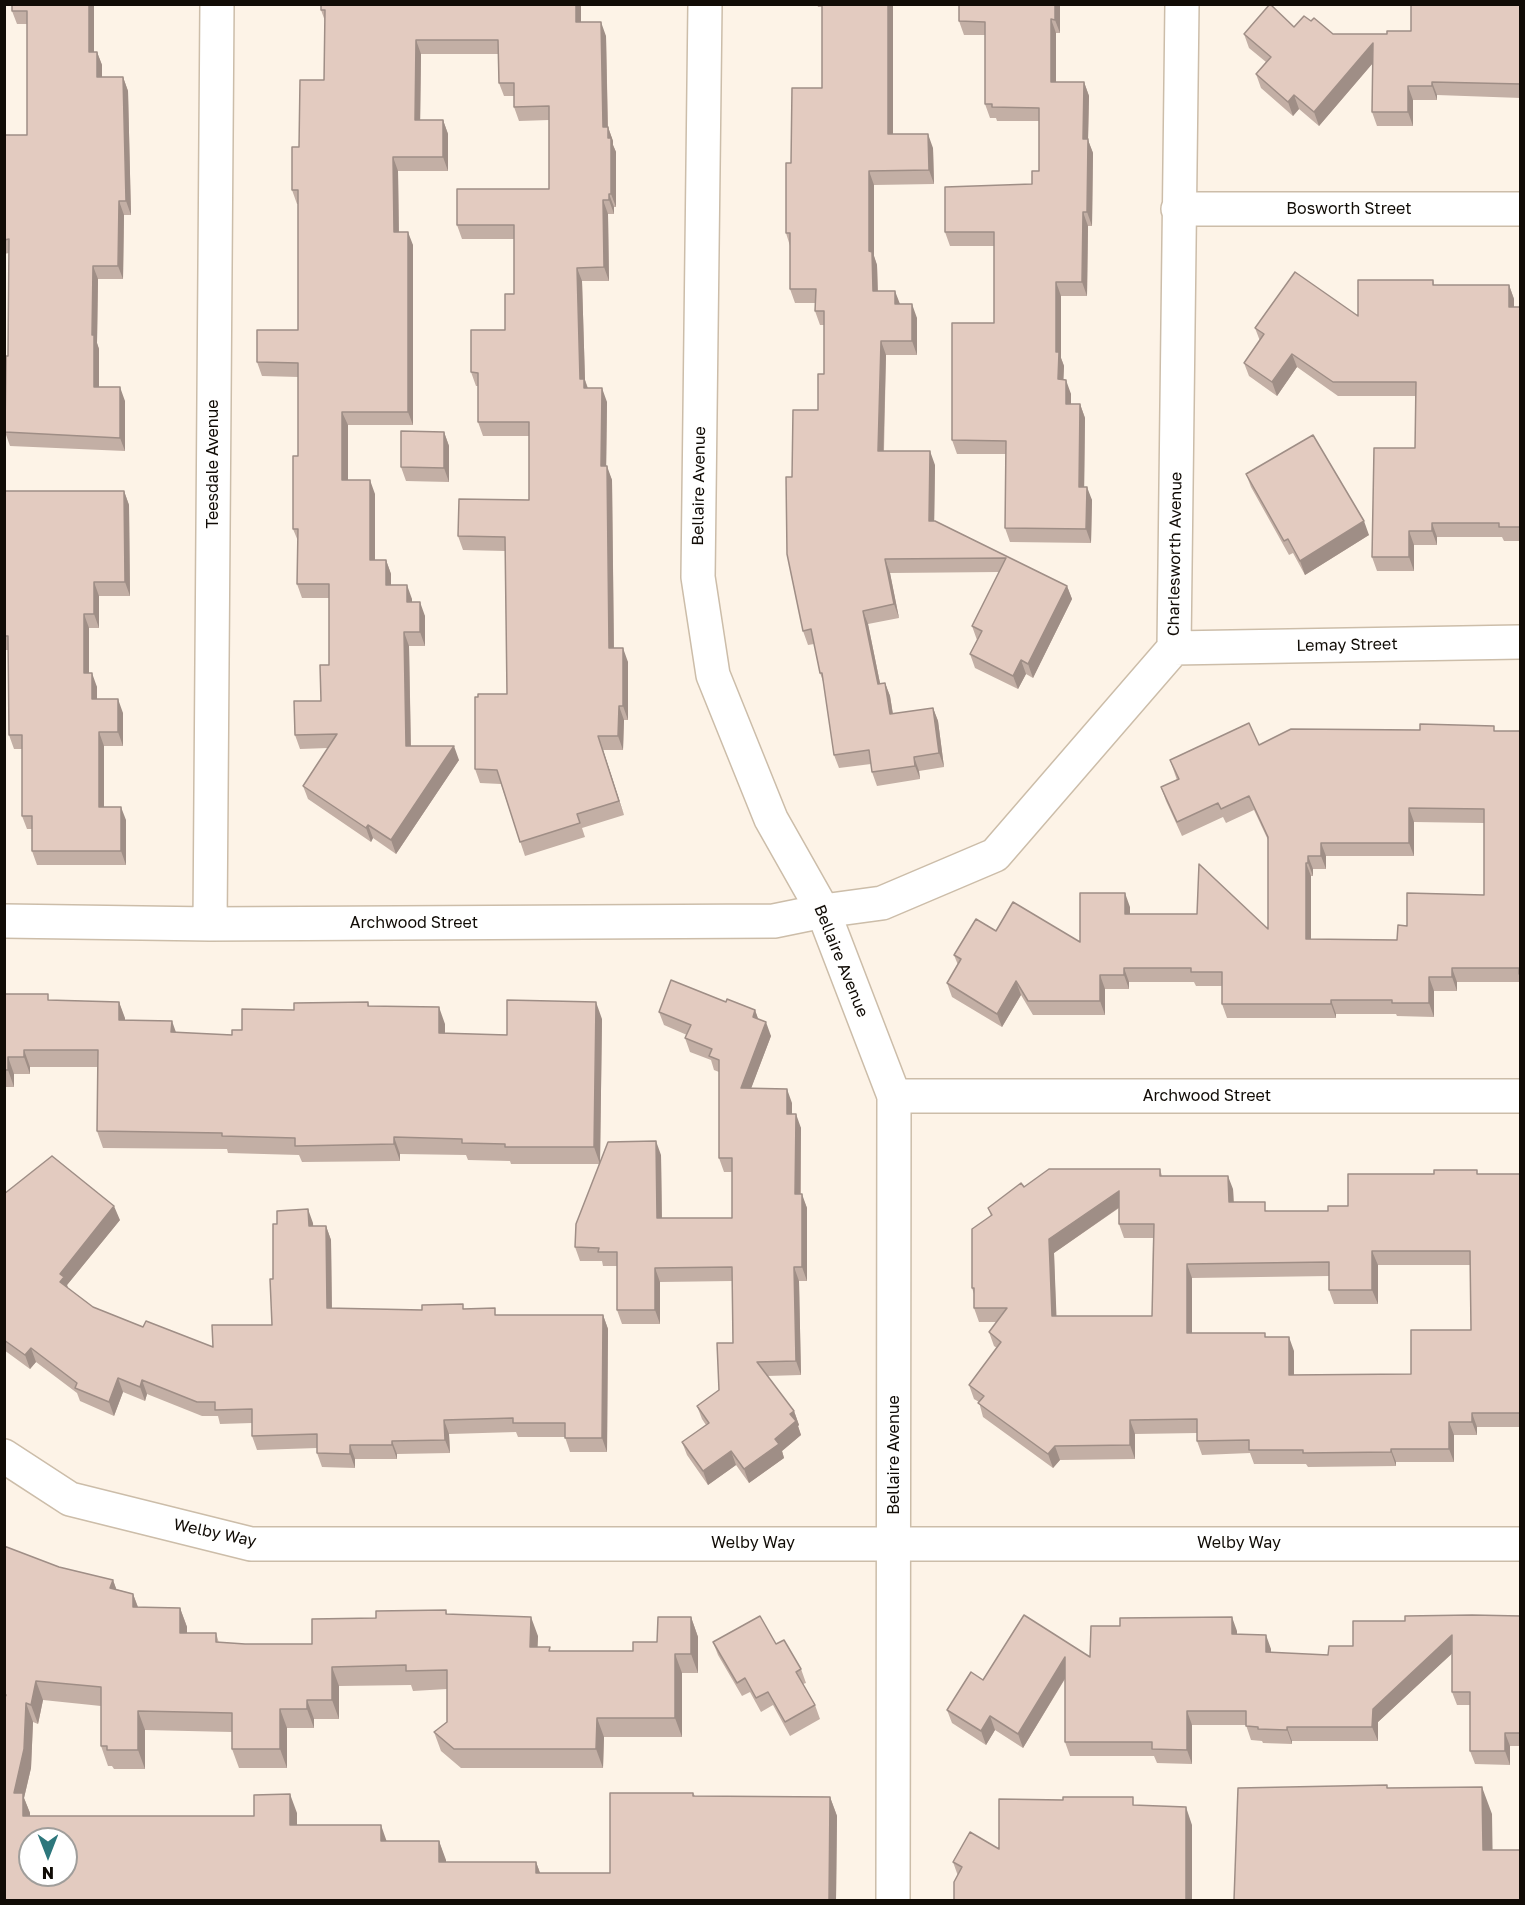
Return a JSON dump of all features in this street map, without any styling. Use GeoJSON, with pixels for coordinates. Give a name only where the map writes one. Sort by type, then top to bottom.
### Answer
{"type":"FeatureCollection","features":[{"type":"Feature","properties":{"kind":"street","name":"Teesdale Avenue"},"geometry":{"type":"LineString","coordinates":[[210,924],[217,4]]}},
{"type":"Feature","properties":{"kind":"street","name":"Bellaire Avenue"},"geometry":{"type":"LineString","coordinates":[[705,4],[698,577],[713,675],[771,819],[823,911],[894,1096],[894,1900]]}},
{"type":"Feature","properties":{"kind":"street","name":"Charlesworth Avenue"},"geometry":{"type":"LineString","coordinates":[[823,911],[882,903],[995,855],[1174,648],[1182,4]]}},
{"type":"Feature","properties":{"kind":"street","name":"Bosworth Street"},"geometry":{"type":"LineString","coordinates":[[1178,209],[1521,209]]}},
{"type":"Feature","properties":{"kind":"street","name":"Lemay Street"},"geometry":{"type":"LineString","coordinates":[[1174,648],[1521,642]]}},
{"type":"Feature","properties":{"kind":"street","name":"Archwood Street"},"geometry":{"type":"LineString","coordinates":[[4,921],[210,924],[774,921],[823,911]]}},
{"type":"Feature","properties":{"kind":"street","name":"Archwood Street"},"geometry":{"type":"LineString","coordinates":[[894,1096],[1521,1096]]}},
{"type":"Feature","properties":{"kind":"street","name":"Welby Way"},"geometry":{"type":"LineString","coordinates":[[4,1456],[70,1499],[251,1544],[1521,1544]]}},
{"type":"Feature","properties":{"kind":"building"},"geometry":{"type":"Polygon","coordinates":[[[12,4],[89,4],[89,52],[97,52],[97,77],[123,77],[126,201],[119,201],[118,266],[93,266],[92,335],[94,335],[94,387],[120,387],[120,438],[5,432],[9,239],[4,240],[4,135],[27,135],[27,11],[12,11],[12,4]]]}},
{"type":"Feature","properties":{"kind":"building"},"geometry":{"type":"Polygon","coordinates":[[[321,4],[576,4],[576,22],[601,22],[603,127],[608,127],[608,138],[611,138],[611,194],[609,194],[609,200],[603,200],[604,267],[577,268],[580,379],[584,379],[584,388],[602,388],[601,466],[607,466],[609,648],[623,648],[623,706],[619,706],[618,736],[598,736],[619,801],[577,814],[580,823],[520,842],[497,770],[475,769],[475,697],[478,697],[478,694],[507,694],[505,537],[458,536],[459,499],[529,500],[529,422],[478,422],[478,373],[471,372],[471,330],[505,330],[505,294],[514,294],[514,225],[457,225],[457,189],[549,189],[549,106],[514,107],[514,83],[499,83],[498,40],[416,40],[415,120],[443,120],[443,157],[393,157],[394,232],[408,232],[408,412],[342,412],[342,480],[370,480],[370,560],[386,560],[386,585],[407,585],[407,602],[420,602],[420,632],[404,632],[406,746],[454,746],[391,840],[368,825],[366,828],[303,786],[337,734],[295,735],[294,701],[321,701],[320,665],[329,665],[329,584],[297,584],[298,529],[293,529],[293,456],[298,456],[298,363],[257,362],[257,330],[298,330],[298,190],[292,190],[292,147],[299,147],[300,80],[324,80],[325,10],[321,10],[321,4]]]}},
{"type":"Feature","properties":{"kind":"building"},"geometry":{"type":"Polygon","coordinates":[[[822,4],[888,4],[888,134],[928,134],[929,170],[869,171],[869,251],[872,252],[873,291],[895,291],[895,304],[912,304],[912,341],[881,341],[878,451],[930,451],[929,521],[935,521],[1067,586],[1028,664],[1021,660],[1013,676],[970,654],[982,631],[972,626],[1006,558],[885,559],[894,604],[863,611],[878,684],[885,683],[890,714],[933,708],[939,753],[914,757],[915,766],[872,772],[869,750],[834,755],[822,673],[820,673],[811,629],[803,631],[787,554],[786,477],[792,477],[793,410],[818,410],[818,374],[824,374],[824,311],[815,311],[816,289],[790,289],[790,233],[786,233],[786,163],[791,163],[792,88],[822,88],[822,4]]]}},
{"type":"Feature","properties":{"kind":"building"},"geometry":{"type":"Polygon","coordinates":[[[959,4],[1055,4],[1055,20],[1051,19],[1051,82],[1084,82],[1083,139],[1088,139],[1087,212],[1083,212],[1082,282],[1056,282],[1056,352],[1059,352],[1058,379],[1066,380],[1066,404],[1080,404],[1079,487],[1087,487],[1086,529],[1005,528],[1006,441],[952,440],[952,323],[994,323],[994,232],[945,232],[945,187],[1032,184],[1032,171],[1039,171],[1039,108],[992,107],[992,104],[985,104],[985,22],[959,21],[959,4]]]}},
{"type":"Feature","properties":{"kind":"building"},"geometry":{"type":"Polygon","coordinates":[[[1270,4],[1294,27],[1304,16],[1311,21],[1314,18],[1333,34],[1387,34],[1387,31],[1411,31],[1411,4],[1521,4],[1521,84],[1432,82],[1432,86],[1408,86],[1408,112],[1372,112],[1373,43],[1314,112],[1294,95],[1288,102],[1256,74],[1271,57],[1244,34],[1270,4]]]}},
{"type":"Feature","properties":{"kind":"building"},"geometry":{"type":"Polygon","coordinates":[[[1295,272],[1358,316],[1358,280],[1433,280],[1433,285],[1509,285],[1509,307],[1521,307],[1521,527],[1499,527],[1499,523],[1432,523],[1432,531],[1409,531],[1409,557],[1372,557],[1374,448],[1415,448],[1416,382],[1333,382],[1292,354],[1272,382],[1244,363],[1264,334],[1255,328],[1295,272]]]}},
{"type":"Feature","properties":{"kind":"building"},"geometry":{"type":"Polygon","coordinates":[[[401,431],[444,432],[444,468],[401,467],[401,431]]]}},
{"type":"Feature","properties":{"kind":"building"},"geometry":{"type":"Polygon","coordinates":[[[1313,435],[1364,521],[1300,561],[1288,539],[1284,541],[1246,474],[1313,435]]]}},
{"type":"Feature","properties":{"kind":"building"},"geometry":{"type":"Polygon","coordinates":[[[4,491],[124,491],[125,582],[94,582],[94,614],[84,614],[84,673],[92,673],[92,699],[118,699],[118,732],[99,732],[99,807],[121,807],[121,851],[32,851],[32,816],[22,816],[22,735],[9,735],[8,636],[4,636],[4,491]]]}},
{"type":"Feature","properties":{"kind":"building"},"geometry":{"type":"Polygon","coordinates":[[[1249,723],[1259,745],[1291,729],[1420,730],[1420,724],[1494,726],[1494,731],[1521,731],[1521,974],[1519,974],[1519,968],[1452,968],[1452,977],[1429,977],[1429,1003],[1392,1003],[1392,1000],[1331,1000],[1331,1004],[1222,1004],[1222,972],[1191,972],[1191,968],[1124,968],[1124,975],[1100,975],[1100,1001],[1028,1001],[1016,981],[997,1014],[947,983],[961,959],[954,955],[976,919],[996,931],[1013,902],[1080,942],[1080,893],[1125,893],[1125,914],[1197,914],[1199,864],[1268,929],[1268,837],[1249,796],[1221,809],[1218,803],[1177,822],[1161,787],[1179,779],[1170,760],[1249,723]],[[1409,808],[1409,843],[1321,843],[1321,856],[1308,856],[1308,863],[1306,863],[1306,939],[1397,940],[1398,925],[1407,926],[1407,893],[1484,895],[1484,809],[1409,808]]]}},
{"type":"Feature","properties":{"kind":"building"},"geometry":{"type":"Polygon","coordinates":[[[671,980],[726,1002],[727,999],[755,1010],[753,1017],[766,1022],[741,1088],[787,1089],[787,1114],[796,1114],[795,1194],[802,1194],[802,1267],[794,1267],[796,1361],[757,1362],[794,1411],[790,1414],[796,1421],[775,1439],[779,1444],[744,1469],[731,1451],[703,1471],[682,1442],[709,1423],[697,1406],[719,1390],[717,1343],[733,1343],[732,1267],[655,1268],[655,1310],[617,1310],[617,1252],[598,1252],[599,1248],[575,1247],[576,1224],[608,1142],[656,1141],[657,1218],[732,1218],[732,1158],[719,1158],[719,1060],[709,1056],[712,1049],[685,1038],[691,1025],[659,1012],[671,980]]]}},
{"type":"Feature","properties":{"kind":"building"},"geometry":{"type":"Polygon","coordinates":[[[5,994],[48,994],[48,1000],[119,1002],[119,1020],[172,1021],[171,1032],[232,1035],[232,1030],[242,1030],[242,1009],[294,1010],[294,1003],[368,1002],[368,1006],[439,1007],[439,1033],[507,1035],[507,1000],[596,1002],[594,1147],[505,1147],[505,1144],[462,1143],[462,1139],[394,1137],[394,1144],[295,1146],[295,1138],[222,1136],[222,1133],[97,1131],[98,1050],[24,1050],[24,1057],[8,1057],[8,1070],[4,1070],[5,994]]]}},
{"type":"Feature","properties":{"kind":"building"},"geometry":{"type":"Polygon","coordinates":[[[52,1156],[114,1206],[60,1274],[64,1277],[60,1282],[93,1307],[143,1327],[146,1321],[213,1347],[212,1325],[272,1325],[270,1279],[273,1279],[273,1224],[277,1224],[277,1211],[308,1209],[309,1226],[326,1226],[327,1308],[422,1310],[422,1305],[463,1304],[463,1309],[495,1308],[495,1315],[603,1315],[602,1438],[565,1438],[565,1423],[513,1423],[513,1418],[444,1420],[445,1440],[392,1441],[392,1445],[350,1445],[350,1454],[317,1453],[317,1434],[252,1436],[252,1409],[215,1410],[215,1402],[197,1402],[142,1380],[140,1387],[118,1378],[109,1402],[75,1388],[77,1383],[31,1348],[25,1355],[4,1340],[4,1194],[52,1156]]]}},
{"type":"Feature","properties":{"kind":"building"},"geometry":{"type":"Polygon","coordinates":[[[1049,1169],[1160,1169],[1160,1176],[1228,1176],[1229,1202],[1265,1202],[1265,1211],[1328,1211],[1328,1206],[1348,1206],[1348,1174],[1434,1174],[1434,1170],[1477,1170],[1477,1174],[1521,1174],[1521,1413],[1472,1413],[1472,1422],[1449,1422],[1449,1449],[1303,1453],[1303,1450],[1249,1450],[1249,1440],[1197,1441],[1197,1419],[1130,1420],[1130,1445],[1055,1446],[1048,1454],[978,1403],[984,1396],[969,1385],[1001,1342],[989,1332],[1007,1308],[974,1308],[972,1229],[992,1215],[988,1208],[1021,1183],[1024,1187],[1049,1169]],[[1119,1191],[1049,1239],[1052,1316],[1152,1316],[1154,1224],[1119,1224],[1119,1191]],[[1372,1251],[1372,1290],[1329,1290],[1329,1262],[1187,1264],[1187,1333],[1265,1333],[1265,1337],[1289,1337],[1289,1375],[1411,1374],[1411,1330],[1471,1330],[1470,1251],[1372,1251]]]}},
{"type":"Feature","properties":{"kind":"building"},"geometry":{"type":"Polygon","coordinates":[[[4,1546],[59,1567],[113,1580],[110,1588],[133,1594],[133,1607],[180,1608],[180,1633],[216,1633],[216,1642],[312,1644],[312,1619],[376,1618],[376,1611],[446,1610],[446,1614],[531,1617],[530,1647],[550,1647],[549,1651],[633,1651],[633,1642],[657,1642],[658,1617],[691,1617],[691,1654],[675,1654],[675,1718],[597,1718],[596,1749],[454,1749],[434,1732],[447,1722],[447,1670],[406,1671],[406,1665],[332,1667],[332,1700],[307,1700],[307,1709],[280,1709],[280,1749],[232,1749],[232,1713],[138,1711],[138,1750],[107,1750],[107,1746],[101,1746],[101,1687],[36,1681],[31,1705],[26,1703],[24,1749],[14,1793],[23,1793],[23,1816],[254,1816],[254,1795],[290,1794],[290,1825],[381,1825],[381,1841],[439,1841],[439,1862],[536,1862],[536,1873],[610,1873],[610,1793],[830,1797],[829,1900],[4,1900],[4,1700],[6,1695],[4,1694],[4,1546]]]}},
{"type":"Feature","properties":{"kind":"building"},"geometry":{"type":"Polygon","coordinates":[[[1024,1615],[1090,1657],[1091,1626],[1120,1626],[1120,1618],[1232,1617],[1232,1634],[1266,1635],[1266,1652],[1328,1655],[1329,1646],[1353,1646],[1353,1621],[1405,1621],[1405,1616],[1521,1616],[1521,1733],[1505,1733],[1505,1751],[1470,1751],[1470,1692],[1452,1692],[1452,1635],[1373,1709],[1372,1727],[1258,1729],[1258,1727],[1246,1726],[1246,1711],[1187,1711],[1187,1750],[1152,1749],[1152,1742],[1065,1742],[1065,1657],[1018,1734],[990,1716],[981,1731],[947,1710],[971,1672],[983,1680],[1024,1615]]]}},
{"type":"Feature","properties":{"kind":"building"},"geometry":{"type":"Polygon","coordinates":[[[760,1616],[776,1644],[784,1640],[801,1669],[796,1672],[815,1705],[785,1722],[768,1692],[756,1698],[745,1678],[737,1683],[713,1642],[760,1616]]]}},
{"type":"Feature","properties":{"kind":"building"},"geometry":{"type":"Polygon","coordinates":[[[1387,1785],[1387,1788],[1482,1787],[1483,1850],[1521,1850],[1521,1900],[1234,1900],[1238,1788],[1387,1785]]]}},
{"type":"Feature","properties":{"kind":"building"},"geometry":{"type":"Polygon","coordinates":[[[1063,1797],[1133,1797],[1133,1805],[1186,1807],[1186,1900],[954,1900],[954,1882],[962,1867],[953,1862],[970,1832],[999,1849],[999,1799],[1063,1800],[1063,1797]]]}}]}
